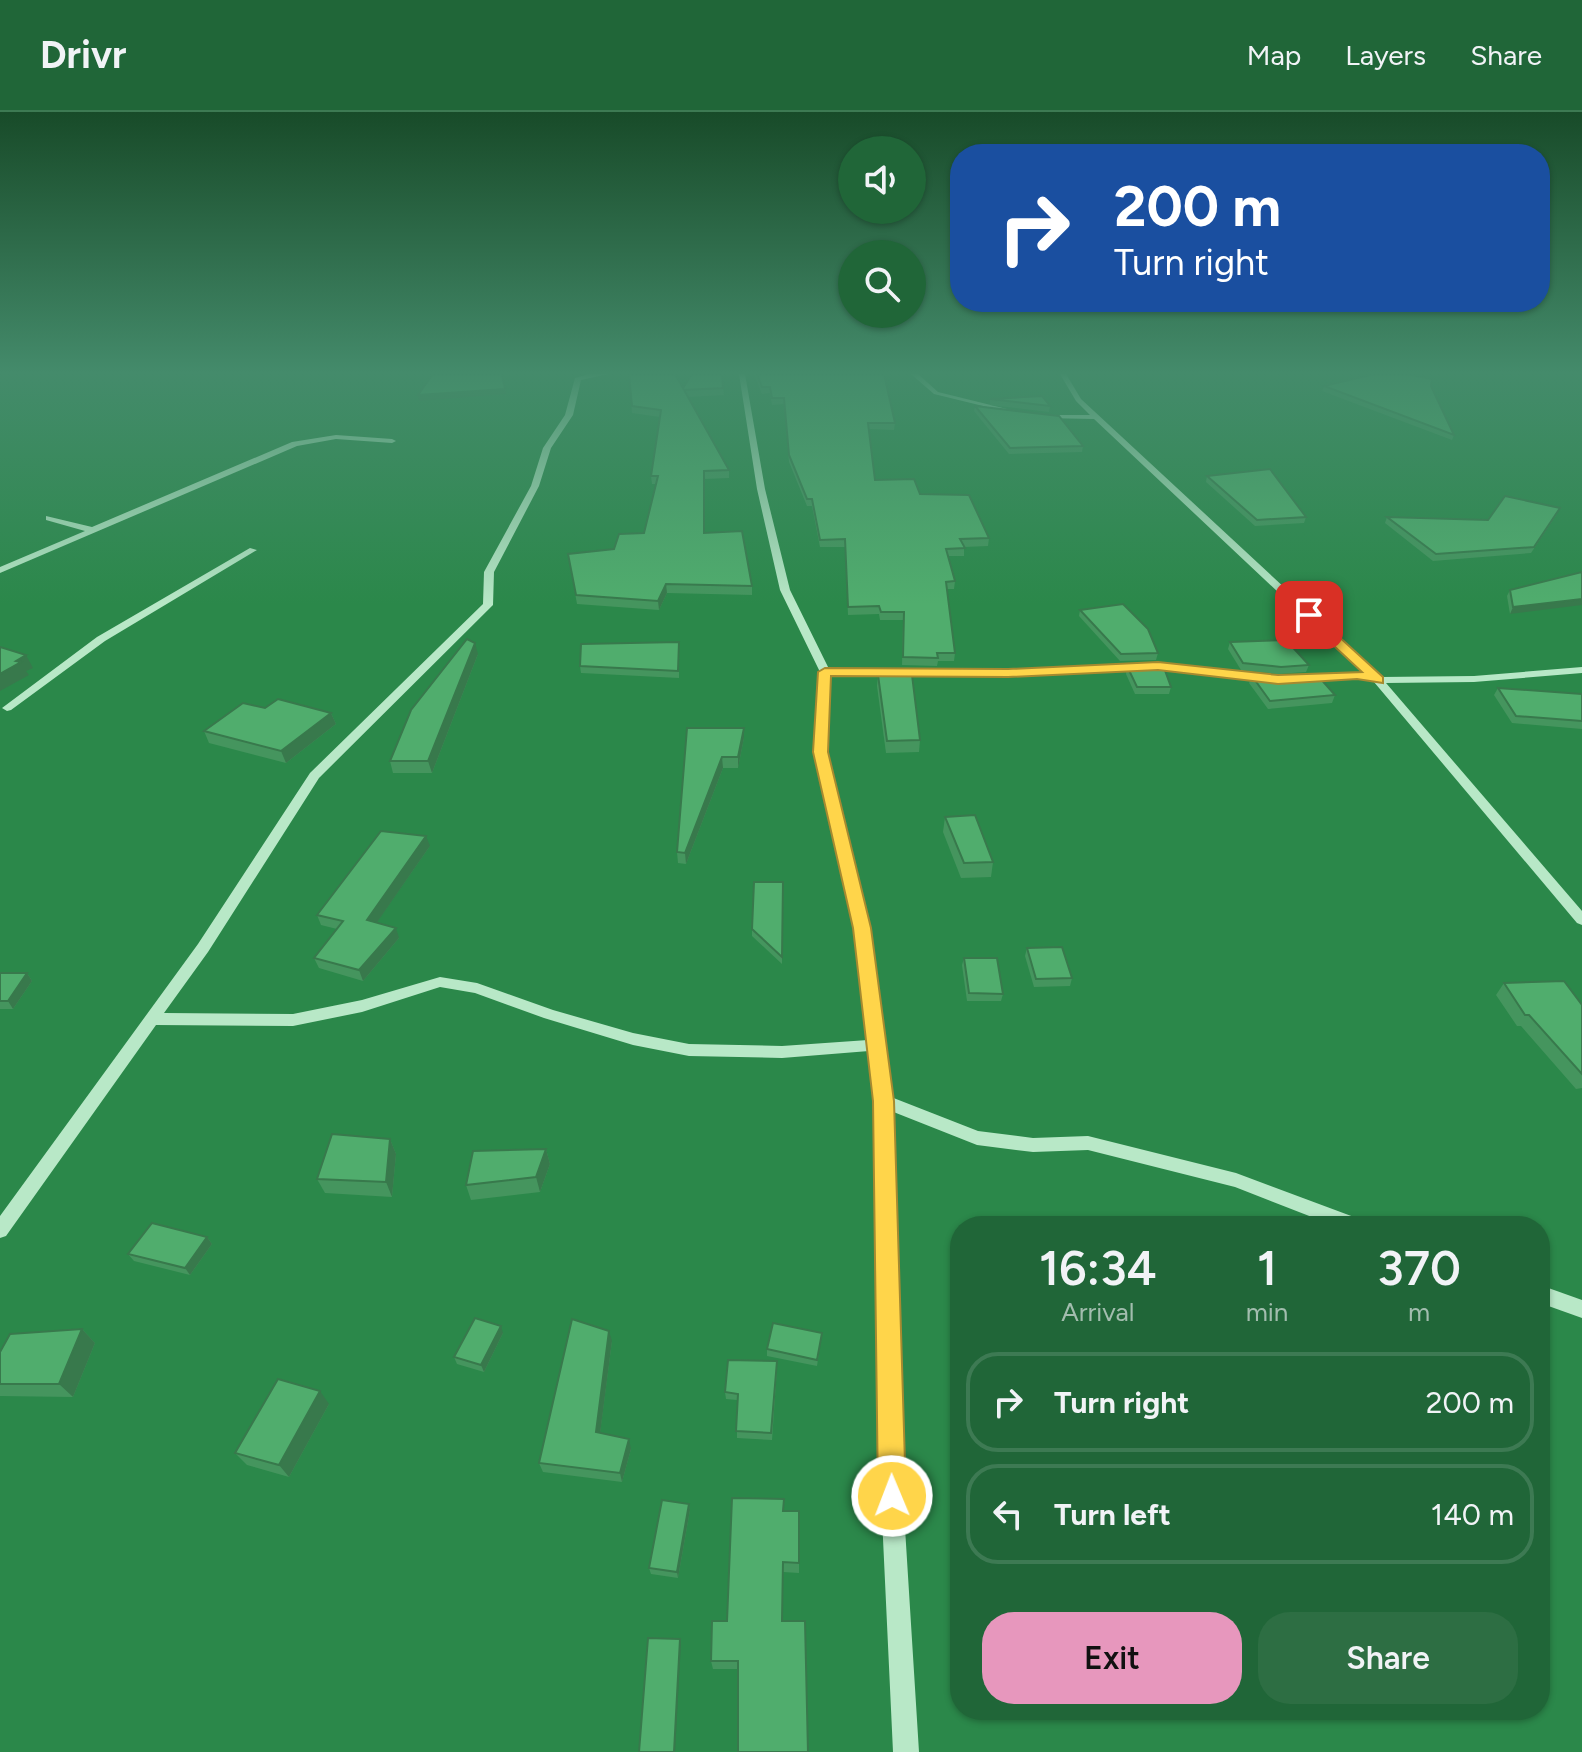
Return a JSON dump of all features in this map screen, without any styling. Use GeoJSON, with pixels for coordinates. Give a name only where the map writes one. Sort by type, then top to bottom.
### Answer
{"type":"FeatureCollection","features":[{"type":"Feature","properties":{"kind":"street"},"geometry":{"type":"LineString","coordinates":[[0,570],[280,451]]}},
{"type":"Feature","properties":{"kind":"street"},"geometry":{"type":"LineString","coordinates":[[0,1230],[152,1019],[314,776],[488,605],[489,572],[535,486],[546,451]]}},
{"type":"Feature","properties":{"kind":"street"},"geometry":{"type":"LineString","coordinates":[[755,451],[785,590],[825,672],[820,752],[862,928],[883,1101],[892,1496],[906,1752]]}},
{"type":"Feature","properties":{"kind":"street"},"geometry":{"type":"LineString","coordinates":[[1133,451],[1378,680],[1582,920]]}},
{"type":"Feature","properties":{"kind":"street"},"geometry":{"type":"LineString","coordinates":[[49,518],[92,530]]}},
{"type":"Feature","properties":{"kind":"street"},"geometry":{"type":"LineString","coordinates":[[2,710],[101,639],[253,550]]}},
{"type":"Feature","properties":{"kind":"street"},"geometry":{"type":"LineString","coordinates":[[825,672],[1008,673],[1158,666],[1278,680]]}},
{"type":"Feature","properties":{"kind":"street"},"geometry":{"type":"LineString","coordinates":[[1294,679],[1357,675],[1378,680],[1474,679],[1582,670]]}},
{"type":"Feature","properties":{"kind":"street"},"geometry":{"type":"LineString","coordinates":[[152,1019],[293,1020],[362,1006],[440,982],[477,988],[563,1019],[689,1050],[782,1052],[876,1045]]}},
{"type":"Feature","properties":{"kind":"street"},"geometry":{"type":"LineString","coordinates":[[883,1101],[977,1138],[1033,1145],[1088,1143],[1236,1180],[1330,1216]]}},
{"type":"Feature","properties":{"kind":"street"},"geometry":{"type":"LineString","coordinates":[[1550,1298],[1582,1309]]}},
{"type":"Feature","properties":{"kind":"building"},"geometry":{"type":"Polygon","coordinates":[[[655,451],[718,451],[729,470],[704,471],[704,533],[742,531],[752,586],[666,584],[658,601],[576,595],[568,554],[614,549],[619,534],[644,533],[658,476],[651,476],[655,451]]]}},
{"type":"Feature","properties":{"kind":"building"},"geometry":{"type":"Polygon","coordinates":[[[789,451],[871,451],[875,480],[914,479],[920,494],[969,495],[989,538],[960,539],[965,548],[946,549],[955,581],[946,582],[955,653],[937,653],[938,658],[903,657],[904,612],[881,612],[879,606],[848,607],[845,539],[820,540],[812,499],[807,499],[789,451]]]}},
{"type":"Feature","properties":{"kind":"building"},"geometry":{"type":"Polygon","coordinates":[[[1270,469],[1306,517],[1257,520],[1207,476],[1270,469]]]}},
{"type":"Feature","properties":{"kind":"building"},"geometry":{"type":"Polygon","coordinates":[[[1505,496],[1560,508],[1534,547],[1436,554],[1387,517],[1488,520],[1505,496]]]}},
{"type":"Feature","properties":{"kind":"building"},"geometry":{"type":"Polygon","coordinates":[[[1582,572],[1582,599],[1513,607],[1510,590],[1582,572]]]}},
{"type":"Feature","properties":{"kind":"building"},"geometry":{"type":"Polygon","coordinates":[[[1123,604],[1148,629],[1158,653],[1121,654],[1080,610],[1123,604]]]}},
{"type":"Feature","properties":{"kind":"building"},"geometry":{"type":"Polygon","coordinates":[[[467,639],[475,643],[428,761],[390,761],[411,710],[467,639]]]}},
{"type":"Feature","properties":{"kind":"building"},"geometry":{"type":"Polygon","coordinates":[[[1286,640],[1309,665],[1281,667],[1243,663],[1230,642],[1286,640]]]}},
{"type":"Feature","properties":{"kind":"building"},"geometry":{"type":"Polygon","coordinates":[[[679,642],[678,671],[580,666],[581,644],[679,642]]]}},
{"type":"Feature","properties":{"kind":"building"},"geometry":{"type":"Polygon","coordinates":[[[0,647],[26,655],[16,661],[21,662],[0,674],[0,647]]]}},
{"type":"Feature","properties":{"kind":"building"},"geometry":{"type":"Polygon","coordinates":[[[1163,665],[1171,687],[1137,687],[1127,666],[1163,665]]]}},
{"type":"Feature","properties":{"kind":"building"},"geometry":{"type":"Polygon","coordinates":[[[878,675],[912,675],[920,740],[887,741],[878,675]]]}},
{"type":"Feature","properties":{"kind":"building"},"geometry":{"type":"Polygon","coordinates":[[[1252,676],[1281,679],[1319,677],[1335,695],[1270,701],[1252,676]]]}},
{"type":"Feature","properties":{"kind":"building"},"geometry":{"type":"Polygon","coordinates":[[[1498,688],[1582,694],[1582,721],[1516,716],[1498,688]]]}},
{"type":"Feature","properties":{"kind":"building"},"geometry":{"type":"Polygon","coordinates":[[[278,699],[331,713],[281,751],[204,731],[243,703],[265,708],[278,699]]]}},
{"type":"Feature","properties":{"kind":"building"},"geometry":{"type":"Polygon","coordinates":[[[687,728],[744,728],[738,757],[722,757],[685,853],[677,852],[687,728]]]}},
{"type":"Feature","properties":{"kind":"building"},"geometry":{"type":"Polygon","coordinates":[[[975,815],[993,862],[964,863],[945,817],[975,815]]]}},
{"type":"Feature","properties":{"kind":"building"},"geometry":{"type":"Polygon","coordinates":[[[381,831],[426,836],[367,920],[396,928],[359,970],[314,958],[343,921],[317,915],[381,831]]]}},
{"type":"Feature","properties":{"kind":"building"},"geometry":{"type":"Polygon","coordinates":[[[754,882],[783,882],[782,957],[752,929],[754,882]]]}},
{"type":"Feature","properties":{"kind":"building"},"geometry":{"type":"Polygon","coordinates":[[[1062,947],[1072,978],[1036,979],[1027,948],[1062,947]]]}},
{"type":"Feature","properties":{"kind":"building"},"geometry":{"type":"Polygon","coordinates":[[[964,958],[997,958],[1003,994],[969,993],[964,958]]]}},
{"type":"Feature","properties":{"kind":"building"},"geometry":{"type":"Polygon","coordinates":[[[0,973],[27,973],[8,1001],[0,1001],[0,973]]]}},
{"type":"Feature","properties":{"kind":"building"},"geometry":{"type":"Polygon","coordinates":[[[1564,981],[1582,1005],[1582,1074],[1529,1015],[1525,1015],[1504,983],[1564,981]]]}},
{"type":"Feature","properties":{"kind":"building"},"geometry":{"type":"Polygon","coordinates":[[[332,1134],[390,1139],[386,1182],[317,1179],[332,1134]]]}},
{"type":"Feature","properties":{"kind":"building"},"geometry":{"type":"Polygon","coordinates":[[[546,1149],[536,1177],[466,1185],[473,1151],[546,1149]]]}},
{"type":"Feature","properties":{"kind":"building"},"geometry":{"type":"Polygon","coordinates":[[[152,1223],[207,1237],[185,1268],[128,1254],[152,1223]]]}},
{"type":"Feature","properties":{"kind":"building"},"geometry":{"type":"Polygon","coordinates":[[[475,1318],[501,1326],[481,1365],[454,1357],[475,1318]]]}},
{"type":"Feature","properties":{"kind":"building"},"geometry":{"type":"Polygon","coordinates":[[[572,1319],[609,1331],[596,1432],[629,1439],[620,1473],[539,1463],[572,1319]]]}},
{"type":"Feature","properties":{"kind":"building"},"geometry":{"type":"Polygon","coordinates":[[[773,1323],[822,1333],[817,1360],[767,1349],[773,1323]]]}},
{"type":"Feature","properties":{"kind":"building"},"geometry":{"type":"Polygon","coordinates":[[[82,1329],[59,1384],[0,1384],[0,1352],[10,1334],[82,1329]]]}},
{"type":"Feature","properties":{"kind":"building"},"geometry":{"type":"Polygon","coordinates":[[[728,1360],[777,1361],[771,1433],[736,1431],[738,1394],[725,1392],[728,1360]]]}},
{"type":"Feature","properties":{"kind":"building"},"geometry":{"type":"Polygon","coordinates":[[[278,1379],[320,1391],[279,1465],[235,1453],[278,1379]]]}},
{"type":"Feature","properties":{"kind":"building"},"geometry":{"type":"Polygon","coordinates":[[[732,1498],[784,1499],[783,1511],[799,1511],[799,1563],[783,1562],[782,1621],[805,1621],[808,1752],[738,1752],[738,1661],[711,1661],[712,1621],[727,1621],[732,1498]]]}},
{"type":"Feature","properties":{"kind":"building"},"geometry":{"type":"Polygon","coordinates":[[[662,1500],[689,1504],[677,1572],[649,1568],[662,1500]]]}},
{"type":"Feature","properties":{"kind":"building"},"geometry":{"type":"Polygon","coordinates":[[[648,1638],[680,1639],[674,1752],[639,1752],[648,1638]]]}},
{"type":"Feature","properties":{"kind":"route"},"geometry":{"type":"LineString","coordinates":[[892,1496],[883,1101],[862,928],[820,752],[825,672],[1008,673],[1158,666],[1278,680],[1357,675],[1378,680],[1309,615]]}}]}
